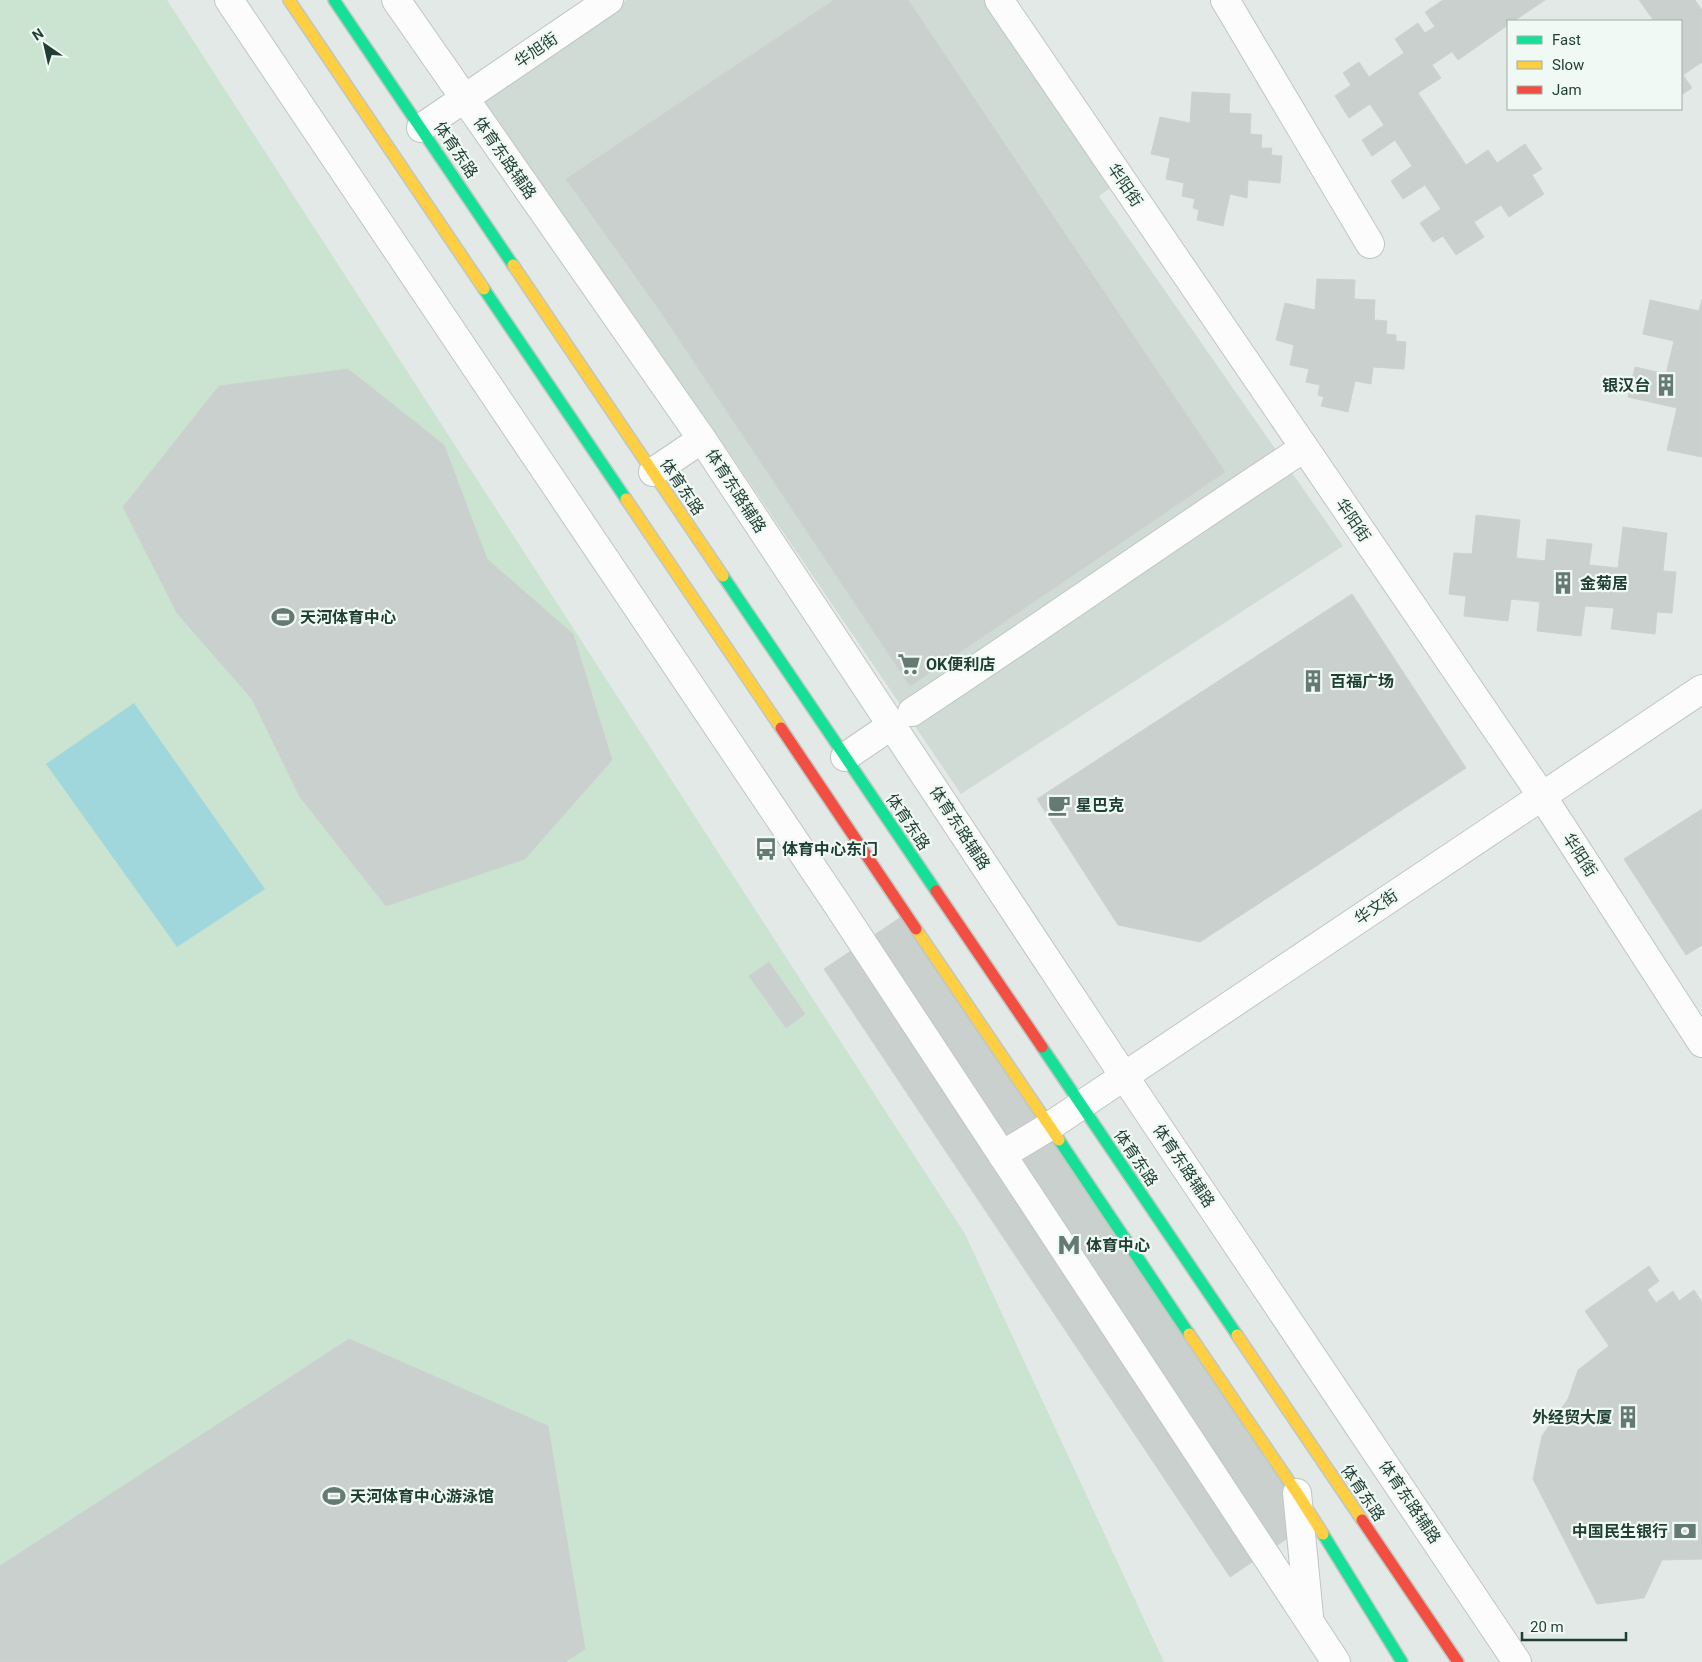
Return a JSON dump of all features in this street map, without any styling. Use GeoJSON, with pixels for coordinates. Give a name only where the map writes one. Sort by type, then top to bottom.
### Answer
{"type":"FeatureCollection","features":[{"type":"Feature","properties":{"kind":"main road"},"geometry":{"type":"LineString","coordinates":[[289,0],[1297,1493],[1402,1662]]}},
{"type":"Feature","properties":{"kind":"main road","name":"体育东路"},"geometry":{"type":"LineString","coordinates":[[334,0],[1458,1662]]}},
{"type":"Feature","properties":{"kind":"street"},"geometry":{"type":"LineString","coordinates":[[229,0],[838,904],[1336,1662]]}},
{"type":"Feature","properties":{"kind":"street","name":"体育东路辅路"},"geometry":{"type":"LineString","coordinates":[[396,0],[702,439],[902,718],[1124,1076],[1517,1662]]}},
{"type":"Feature","properties":{"kind":"street","name":"华旭街"},"geometry":{"type":"LineString","coordinates":[[422,128],[609,0]]}},
{"type":"Feature","properties":{"kind":"street","name":"华阳街"},"geometry":{"type":"LineString","coordinates":[[999,0],[1542,796],[1702,1043]]}},
{"type":"Feature","properties":{"kind":"street"},"geometry":{"type":"LineString","coordinates":[[1225,0],[1370,244]]}},
{"type":"Feature","properties":{"kind":"street"},"geometry":{"type":"LineString","coordinates":[[653,472],[702,439]]}},
{"type":"Feature","properties":{"kind":"street"},"geometry":{"type":"LineString","coordinates":[[845,758],[1304,448]]}},
{"type":"Feature","properties":{"kind":"street","name":"华文街"},"geometry":{"type":"LineString","coordinates":[[1002,1155],[1050,1126],[1080,1104],[1702,689]]}},
{"type":"Feature","properties":{"kind":"street"},"geometry":{"type":"LineString","coordinates":[[1297,1493],[1309,1620]]}},
{"type":"Feature","properties":{"kind":"shaded area"},"geometry":{"type":"Polygon","coordinates":[[[626,0],[986,0],[1113,186],[1099,196],[1343,546],[961,794],[726,448],[481,100],[626,0]]]}},
{"type":"Feature","properties":{"kind":"green space","name":"天河体育中心"},"geometry":{"type":"Polygon","coordinates":[[[0,0],[167,0],[965,1234],[1164,1662],[0,1662],[0,0]]]}},
{"type":"Feature","properties":{"kind":"water"},"geometry":{"type":"Polygon","coordinates":[[[134,703],[265,889],[177,947],[46,764],[134,703]]]}},
{"type":"Feature","properties":{"kind":"building"},"geometry":{"type":"Polygon","coordinates":[[[834,0],[908,0],[1225,472],[910,686],[658,308],[566,179],[834,0]]]}},
{"type":"Feature","properties":{"kind":"building"},"geometry":{"type":"Polygon","coordinates":[[[1443,0],[1545,0],[1515,20],[1507,20],[1507,26],[1458,60],[1425,12],[1443,0]]]}},
{"type":"Feature","properties":{"kind":"building"},"geometry":{"type":"Polygon","coordinates":[[[1639,0],[1695,0],[1702,10],[1702,62],[1683,75],[1692,88],[1682,94],[1682,20],[1653,20],[1639,0]]]}},
{"type":"Feature","properties":{"kind":"building"},"geometry":{"type":"Polygon","coordinates":[[[1418,23],[1425,33],[1440,23],[1456,49],[1432,65],[1441,78],[1418,93],[1466,165],[1488,150],[1497,163],[1525,144],[1542,169],[1532,175],[1544,194],[1509,217],[1501,205],[1474,222],[1484,237],[1456,255],[1443,236],[1433,242],[1420,223],[1441,209],[1425,185],[1403,199],[1391,181],[1412,166],[1395,140],[1372,156],[1362,140],[1384,125],[1370,104],[1349,118],[1335,96],[1351,85],[1343,73],[1359,62],[1369,77],[1404,53],[1395,39],[1418,23]]]}},
{"type":"Feature","properties":{"kind":"building"},"geometry":{"type":"Polygon","coordinates":[[[1192,92],[1230,94],[1229,113],[1251,114],[1250,134],[1262,135],[1261,148],[1272,148],[1271,155],[1282,156],[1280,183],[1248,180],[1247,198],[1230,194],[1223,226],[1197,220],[1199,210],[1193,208],[1195,199],[1182,196],[1184,183],[1166,179],[1170,158],[1151,154],[1160,117],[1190,123],[1192,92]]]}},
{"type":"Feature","properties":{"kind":"building"},"geometry":{"type":"Polygon","coordinates":[[[1317,279],[1355,280],[1354,299],[1375,300],[1374,320],[1387,321],[1386,334],[1396,335],[1396,341],[1406,342],[1404,369],[1373,367],[1371,384],[1355,381],[1348,412],[1321,406],[1324,397],[1318,395],[1320,385],[1306,382],[1309,369],[1290,365],[1294,345],[1276,340],[1285,303],[1315,310],[1317,279]]]}},
{"type":"Feature","properties":{"kind":"building","name":"银汉台"},"geometry":{"type":"Polygon","coordinates":[[[1702,299],[1702,457],[1667,450],[1677,408],[1628,397],[1635,367],[1666,374],[1674,341],[1643,334],[1650,300],[1699,311],[1702,299]]]}},
{"type":"Feature","properties":{"kind":"building"},"geometry":{"type":"Polygon","coordinates":[[[348,369],[444,445],[487,559],[573,634],[612,760],[525,859],[386,906],[300,797],[252,699],[177,613],[123,507],[219,386],[348,369]]]}},
{"type":"Feature","properties":{"kind":"building","name":"金菊居"},"geometry":{"type":"Polygon","coordinates":[[[1476,515],[1520,520],[1516,558],[1545,561],[1547,539],[1592,544],[1589,565],[1618,568],[1623,527],[1667,533],[1663,571],[1676,572],[1672,613],[1657,612],[1655,634],[1611,629],[1614,608],[1585,606],[1581,636],[1537,631],[1540,602],[1511,599],[1508,621],[1464,616],[1466,596],[1449,594],[1454,553],[1472,554],[1476,515]]]}},
{"type":"Feature","properties":{"kind":"building","name":"百福广场"},"geometry":{"type":"Polygon","coordinates":[[[1352,594],[1466,768],[1200,942],[1118,925],[1037,799],[1352,594]]]}},
{"type":"Feature","properties":{"kind":"building"},"geometry":{"type":"Polygon","coordinates":[[[1702,809],[1702,945],[1686,955],[1624,859],[1702,809]]]}},
{"type":"Feature","properties":{"kind":"building","name":"体育中心"},"geometry":{"type":"Polygon","coordinates":[[[907,913],[1313,1521],[1230,1577],[824,969],[907,913]]]}},
{"type":"Feature","properties":{"kind":"building"},"geometry":{"type":"Polygon","coordinates":[[[769,962],[805,1014],[786,1028],[749,976],[769,962]]]}},
{"type":"Feature","properties":{"kind":"building","name":"外经贸大厦"},"geometry":{"type":"Polygon","coordinates":[[[1649,1266],[1659,1281],[1647,1290],[1656,1303],[1673,1291],[1679,1301],[1694,1290],[1702,1302],[1702,1559],[1662,1560],[1644,1598],[1597,1604],[1533,1479],[1542,1436],[1568,1399],[1578,1370],[1609,1346],[1585,1311],[1649,1266]]]}},
{"type":"Feature","properties":{"kind":"building","name":"天河体育中心游泳馆"},"geometry":{"type":"Polygon","coordinates":[[[349,1339],[548,1426],[585,1649],[565,1662],[0,1662],[0,1566],[349,1339]]]}},
{"type":"Feature","properties":{"kind":"traffic: fast"},"geometry":{"type":"LineString","coordinates":[[334,0],[513,265]]}},
{"type":"Feature","properties":{"kind":"traffic: fast"},"geometry":{"type":"LineString","coordinates":[[484,289],[626,499]]}},
{"type":"Feature","properties":{"kind":"traffic: fast"},"geometry":{"type":"LineString","coordinates":[[723,576],[936,891]]}},
{"type":"Feature","properties":{"kind":"traffic: fast"},"geometry":{"type":"LineString","coordinates":[[1042,1047],[1237,1335]]}},
{"type":"Feature","properties":{"kind":"traffic: fast"},"geometry":{"type":"LineString","coordinates":[[1059,1140],[1189,1334]]}},
{"type":"Feature","properties":{"kind":"traffic: fast"},"geometry":{"type":"LineString","coordinates":[[1323,1534],[1402,1662]]}},
{"type":"Feature","properties":{"kind":"traffic: slow"},"geometry":{"type":"LineString","coordinates":[[289,0],[484,289]]}},
{"type":"Feature","properties":{"kind":"traffic: slow"},"geometry":{"type":"LineString","coordinates":[[513,265],[723,576]]}},
{"type":"Feature","properties":{"kind":"traffic: slow"},"geometry":{"type":"LineString","coordinates":[[626,499],[781,728]]}},
{"type":"Feature","properties":{"kind":"traffic: slow"},"geometry":{"type":"LineString","coordinates":[[916,929],[1059,1140]]}},
{"type":"Feature","properties":{"kind":"traffic: slow"},"geometry":{"type":"LineString","coordinates":[[1189,1334],[1323,1534]]}},
{"type":"Feature","properties":{"kind":"traffic: slow"},"geometry":{"type":"LineString","coordinates":[[1237,1335],[1362,1520]]}},
{"type":"Feature","properties":{"kind":"traffic: jam"},"geometry":{"type":"LineString","coordinates":[[781,728],[916,929]]}},
{"type":"Feature","properties":{"kind":"traffic: jam"},"geometry":{"type":"LineString","coordinates":[[936,891],[1042,1047]]}},
{"type":"Feature","properties":{"kind":"traffic: jam"},"geometry":{"type":"LineString","coordinates":[[1362,1520],[1458,1662]]}},
{"type":"Feature","properties":{"kind":"place","name":"银汉台"},"geometry":{"type":"Point","coordinates":[1666,385]}},
{"type":"Feature","properties":{"kind":"place","name":"金菊居"},"geometry":{"type":"Point","coordinates":[1563,583]}},
{"type":"Feature","properties":{"kind":"place","name":"天河体育中心"},"geometry":{"type":"Point","coordinates":[283,617]}},
{"type":"Feature","properties":{"kind":"place","name":"OK便利店"},"geometry":{"type":"Point","coordinates":[909,664]}},
{"type":"Feature","properties":{"kind":"place","name":"百福广场"},"geometry":{"type":"Point","coordinates":[1313,681]}},
{"type":"Feature","properties":{"kind":"place","name":"星巴克"},"geometry":{"type":"Point","coordinates":[1059,805]}},
{"type":"Feature","properties":{"kind":"place","name":"体育中心东门"},"geometry":{"type":"Point","coordinates":[766,849]}},
{"type":"Feature","properties":{"kind":"place","name":"体育中心"},"geometry":{"type":"Point","coordinates":[1069,1245]}},
{"type":"Feature","properties":{"kind":"place","name":"外经贸大厦"},"geometry":{"type":"Point","coordinates":[1628,1417]}},
{"type":"Feature","properties":{"kind":"place","name":"天河体育中心游泳馆"},"geometry":{"type":"Point","coordinates":[334,1496]}},
{"type":"Feature","properties":{"kind":"place","name":"中国民生银行"},"geometry":{"type":"Point","coordinates":[1685,1531]}}]}
